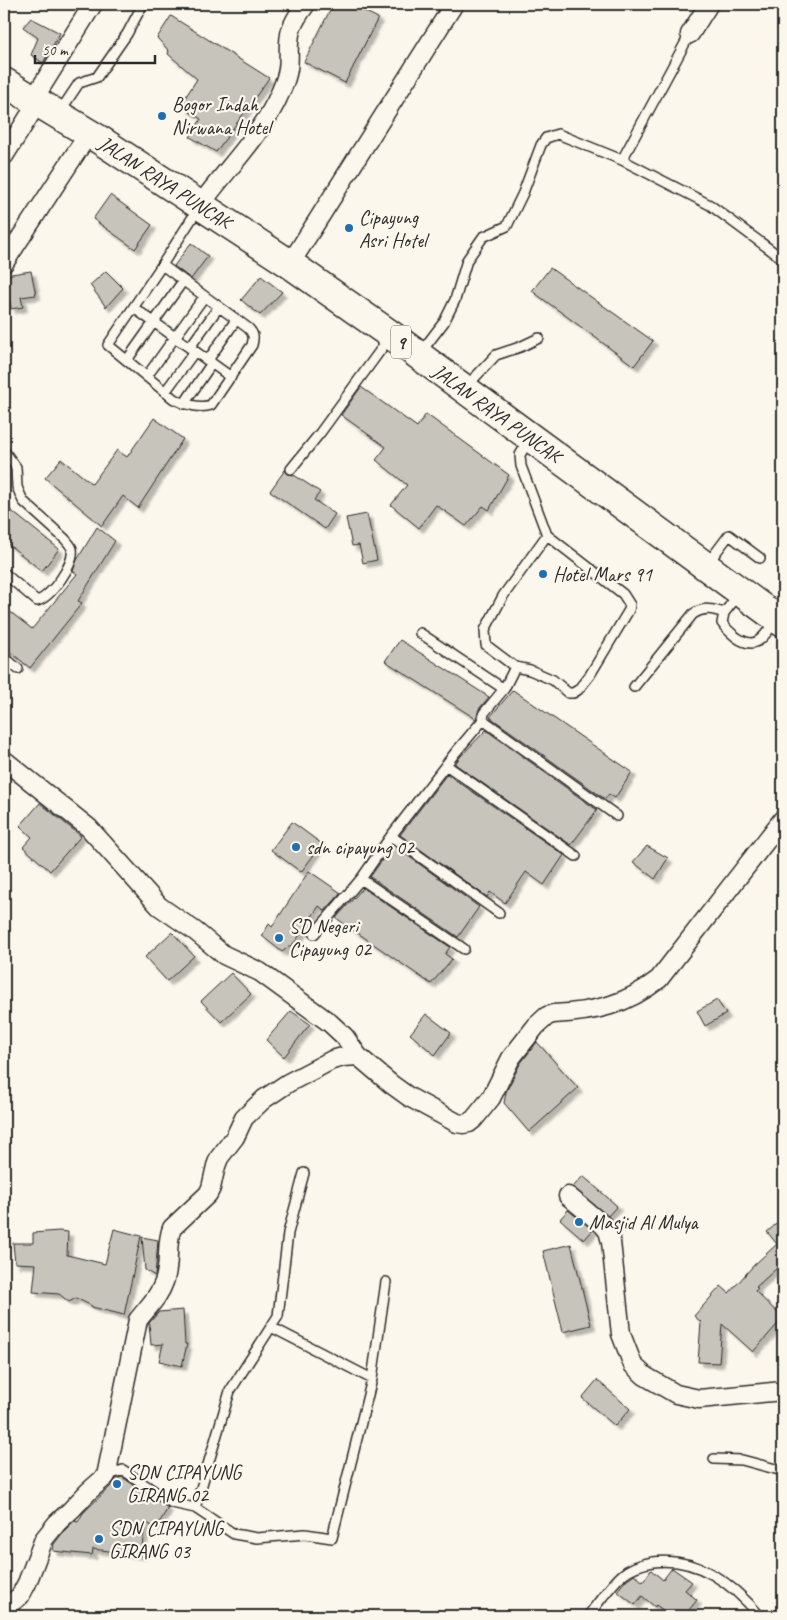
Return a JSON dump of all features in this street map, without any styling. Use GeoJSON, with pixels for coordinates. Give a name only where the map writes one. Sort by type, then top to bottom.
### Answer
{"type":"FeatureCollection","features":[{"type":"Feature","properties":{"kind":"highway","name":"JALAN RAYA PUNCAK"},"geometry":{"type":"LineString","coordinates":[[4,82],[201,204],[290,264],[391,335],[781,621]]}},
{"type":"Feature","properties":{"kind":"street"},"geometry":{"type":"LineString","coordinates":[[4,156],[43,106],[93,4]]}},
{"type":"Feature","properties":{"kind":"street"},"geometry":{"type":"LineString","coordinates":[[201,204],[249,144],[280,93],[288,69],[288,41],[291,30],[306,4]]}},
{"type":"Feature","properties":{"kind":"street"},"geometry":{"type":"LineString","coordinates":[[290,264],[454,4]]}},
{"type":"Feature","properties":{"kind":"street"},"geometry":{"type":"LineString","coordinates":[[690,34],[709,4]]}},
{"type":"Feature","properties":{"kind":"street"},"geometry":{"type":"LineString","coordinates":[[4,263],[89,133]]}},
{"type":"Feature","properties":{"kind":"street"},"geometry":{"type":"LineString","coordinates":[[4,760],[89,828],[159,906],[195,931],[224,955],[260,972],[330,1023],[345,1037],[358,1056],[409,1097],[457,1123],[463,1124],[469,1123],[491,1098],[511,1058],[536,1026],[547,1016],[605,1008],[642,992],[659,979],[783,818]]}},
{"type":"Feature","properties":{"kind":"street"},"geometry":{"type":"LineString","coordinates":[[4,1606],[20,1596],[28,1582],[44,1539],[57,1522],[106,1476],[138,1320],[153,1302],[164,1282],[169,1233],[172,1228],[208,1194],[219,1158],[235,1137],[244,1118],[264,1098],[332,1060],[358,1056]]}},
{"type":"Feature","properties":{"kind":"street"},"geometry":{"type":"LineString","coordinates":[[568,1196],[608,1231],[611,1242],[621,1334],[634,1365],[645,1376],[676,1394],[698,1399],[783,1391]]}},
{"type":"Feature","properties":{"kind":"lane"},"geometry":{"type":"LineString","coordinates":[[43,106],[79,83],[97,77],[127,34],[143,4]]}},
{"type":"Feature","properties":{"kind":"lane"},"geometry":{"type":"LineString","coordinates":[[622,160],[690,34]]}},
{"type":"Feature","properties":{"kind":"lane"},"geometry":{"type":"LineString","coordinates":[[418,356],[444,322],[455,300],[467,260],[484,237],[507,226],[523,193],[541,145],[546,138],[558,134],[622,160],[710,205],[783,260]]}},
{"type":"Feature","properties":{"kind":"lane"},"geometry":{"type":"LineString","coordinates":[[162,266],[253,333],[252,345],[212,406],[202,407],[184,404],[174,399],[108,345],[162,266],[201,204]]}},
{"type":"Feature","properties":{"kind":"lane"},"geometry":{"type":"LineString","coordinates":[[127,360],[183,282]]}},
{"type":"Feature","properties":{"kind":"lane"},"geometry":{"type":"LineString","coordinates":[[147,376],[204,297]]}},
{"type":"Feature","properties":{"kind":"lane"},"geometry":{"type":"LineString","coordinates":[[134,308],[231,376]]}},
{"type":"Feature","properties":{"kind":"lane"},"geometry":{"type":"LineString","coordinates":[[165,392],[218,308]]}},
{"type":"Feature","properties":{"kind":"lane"},"geometry":{"type":"LineString","coordinates":[[184,404],[236,320]]}},
{"type":"Feature","properties":{"kind":"lane"},"geometry":{"type":"LineString","coordinates":[[291,469],[320,433],[391,335]]}},
{"type":"Feature","properties":{"kind":"lane"},"geometry":{"type":"LineString","coordinates":[[465,389],[496,355],[539,338]]}},
{"type":"Feature","properties":{"kind":"lane"},"geometry":{"type":"LineString","coordinates":[[530,438],[520,455],[521,466],[547,536],[623,594],[630,605],[629,610],[590,675],[578,690],[573,693],[568,693],[553,680],[530,670],[515,667],[486,646],[484,630],[513,581],[547,536]]}},
{"type":"Feature","properties":{"kind":"lane"},"geometry":{"type":"LineString","coordinates":[[4,451],[16,466],[17,487],[23,501],[70,544],[72,550],[71,562],[52,591],[42,600],[37,601],[4,573]]}},
{"type":"Feature","properties":{"kind":"lane"},"geometry":{"type":"LineString","coordinates":[[706,565],[729,535],[760,558]]}},
{"type":"Feature","properties":{"kind":"lane"},"geometry":{"type":"LineString","coordinates":[[741,592],[724,613],[722,623],[743,642],[750,644],[759,640],[781,621]]}},
{"type":"Feature","properties":{"kind":"lane"},"geometry":{"type":"LineString","coordinates":[[634,687],[693,614],[699,610],[712,608],[724,613]]}},
{"type":"Feature","properties":{"kind":"lane"},"geometry":{"type":"LineString","coordinates":[[420,632],[504,689]]}},
{"type":"Feature","properties":{"kind":"lane"},"geometry":{"type":"LineString","coordinates":[[4,656],[18,669]]}},
{"type":"Feature","properties":{"kind":"lane"},"geometry":{"type":"LineString","coordinates":[[314,934],[361,879],[390,836],[483,720],[484,713],[504,689],[515,667]]}},
{"type":"Feature","properties":{"kind":"lane"},"geometry":{"type":"LineString","coordinates":[[483,720],[617,816]]}},
{"type":"Feature","properties":{"kind":"lane"},"geometry":{"type":"LineString","coordinates":[[446,765],[576,856]]}},
{"type":"Feature","properties":{"kind":"lane"},"geometry":{"type":"LineString","coordinates":[[390,836],[499,913]]}},
{"type":"Feature","properties":{"kind":"lane"},"geometry":{"type":"LineString","coordinates":[[361,879],[464,949]]}},
{"type":"Feature","properties":{"kind":"lane"},"geometry":{"type":"LineString","coordinates":[[195,1508],[230,1392],[278,1316],[288,1233],[304,1172]]}},
{"type":"Feature","properties":{"kind":"lane"},"geometry":{"type":"LineString","coordinates":[[106,1476],[123,1470],[172,1503],[195,1508],[234,1534],[257,1538],[305,1534],[332,1538],[372,1379],[386,1282]]}},
{"type":"Feature","properties":{"kind":"lane"},"geometry":{"type":"LineString","coordinates":[[270,1326],[372,1379]]}},
{"type":"Feature","properties":{"kind":"lane"},"geometry":{"type":"LineString","coordinates":[[714,1459],[742,1460],[783,1471]]}},
{"type":"Feature","properties":{"kind":"lane"},"geometry":{"type":"LineString","coordinates":[[588,1616],[622,1575],[638,1564],[660,1562],[679,1562],[704,1569],[726,1582],[742,1595],[760,1616]]}},
{"type":"Feature","properties":{"kind":"building"},"geometry":{"type":"Polygon","coordinates":[[[333,4],[350,4],[378,18],[345,83],[304,62],[333,4]]]}},
{"type":"Feature","properties":{"kind":"building"},"geometry":{"type":"Polygon","coordinates":[[[171,16],[269,78],[216,152],[190,137],[201,119],[184,108],[186,102],[183,101],[197,79],[168,54],[169,51],[157,38],[171,16]]]}},
{"type":"Feature","properties":{"kind":"building"},"geometry":{"type":"Polygon","coordinates":[[[31,18],[60,33],[43,63],[31,55],[38,38],[23,27],[31,18]]]}},
{"type":"Feature","properties":{"kind":"building"},"geometry":{"type":"Polygon","coordinates":[[[110,195],[152,225],[135,249],[93,219],[110,195]]]}},
{"type":"Feature","properties":{"kind":"building"},"geometry":{"type":"Polygon","coordinates":[[[191,243],[208,256],[191,279],[174,266],[191,243]]]}},
{"type":"Feature","properties":{"kind":"building"},"geometry":{"type":"Polygon","coordinates":[[[550,268],[653,341],[634,366],[532,291],[550,268]]]}},
{"type":"Feature","properties":{"kind":"building"},"geometry":{"type":"Polygon","coordinates":[[[31,271],[36,295],[21,297],[23,307],[11,309],[5,275],[31,271]]]}},
{"type":"Feature","properties":{"kind":"building"},"geometry":{"type":"Polygon","coordinates":[[[106,271],[123,288],[106,307],[90,285],[106,271]]]}},
{"type":"Feature","properties":{"kind":"building"},"geometry":{"type":"Polygon","coordinates":[[[261,276],[282,292],[260,315],[241,300],[261,276]]]}},
{"type":"Feature","properties":{"kind":"building"},"geometry":{"type":"Polygon","coordinates":[[[361,387],[417,427],[426,414],[509,475],[489,510],[483,506],[466,526],[436,505],[419,528],[391,505],[407,485],[376,460],[386,447],[341,415],[361,387]]]}},
{"type":"Feature","properties":{"kind":"building"},"geometry":{"type":"Polygon","coordinates":[[[154,418],[183,439],[138,508],[123,496],[102,526],[45,478],[61,459],[92,484],[117,450],[127,457],[154,418]]]}},
{"type":"Feature","properties":{"kind":"building"},"geometry":{"type":"Polygon","coordinates":[[[285,470],[288,474],[294,475],[320,492],[314,500],[335,514],[325,529],[270,491],[285,470]]]}},
{"type":"Feature","properties":{"kind":"building"},"geometry":{"type":"Polygon","coordinates":[[[4,505],[59,549],[42,571],[4,541],[4,505]]]}},
{"type":"Feature","properties":{"kind":"building"},"geometry":{"type":"Polygon","coordinates":[[[367,514],[377,560],[363,563],[359,545],[352,546],[346,518],[367,514]]]}},
{"type":"Feature","properties":{"kind":"building"},"geometry":{"type":"Polygon","coordinates":[[[97,527],[115,541],[78,601],[82,603],[30,668],[4,647],[4,607],[32,629],[77,574],[73,571],[77,560],[97,527]]]}},
{"type":"Feature","properties":{"kind":"building"},"geometry":{"type":"Polygon","coordinates":[[[400,640],[489,697],[479,709],[476,719],[385,661],[400,640]]]}},
{"type":"Feature","properties":{"kind":"building"},"geometry":{"type":"Polygon","coordinates":[[[513,690],[632,772],[615,798],[609,794],[605,799],[490,717],[513,690]]]}},
{"type":"Feature","properties":{"kind":"building"},"geometry":{"type":"Polygon","coordinates":[[[486,730],[597,810],[571,845],[455,764],[486,730]]]}},
{"type":"Feature","properties":{"kind":"building"},"geometry":{"type":"Polygon","coordinates":[[[447,774],[564,855],[544,885],[526,872],[505,903],[490,892],[487,897],[400,835],[447,774]]]}},
{"type":"Feature","properties":{"kind":"building"},"geometry":{"type":"Polygon","coordinates":[[[40,803],[81,836],[50,871],[23,847],[32,837],[20,826],[40,803]]]}},
{"type":"Feature","properties":{"kind":"building","name":"sdn cipayung 02"},"geometry":{"type":"Polygon","coordinates":[[[292,822],[322,844],[301,872],[271,850],[292,822]]]}},
{"type":"Feature","properties":{"kind":"building"},"geometry":{"type":"Polygon","coordinates":[[[393,845],[479,907],[458,937],[370,877],[393,845]]]}},
{"type":"Feature","properties":{"kind":"building"},"geometry":{"type":"Polygon","coordinates":[[[647,846],[668,858],[655,879],[633,862],[647,846]]]}},
{"type":"Feature","properties":{"kind":"building","name":"sdn cipayung 02"},"geometry":{"type":"Polygon","coordinates":[[[309,871],[341,893],[325,911],[319,906],[295,942],[282,952],[262,936],[269,924],[272,927],[309,871]]]}},
{"type":"Feature","properties":{"kind":"building"},"geometry":{"type":"Polygon","coordinates":[[[363,888],[450,947],[445,954],[452,959],[431,984],[336,918],[363,888]]]}},
{"type":"Feature","properties":{"kind":"building"},"geometry":{"type":"Polygon","coordinates":[[[172,932],[194,956],[167,981],[145,957],[172,932]]]}},
{"type":"Feature","properties":{"kind":"building"},"geometry":{"type":"Polygon","coordinates":[[[231,973],[251,994],[221,1022],[201,1001],[231,973]]]}},
{"type":"Feature","properties":{"kind":"building"},"geometry":{"type":"Polygon","coordinates":[[[717,1000],[726,1014],[705,1026],[697,1011],[717,1000]]]}},
{"type":"Feature","properties":{"kind":"building"},"geometry":{"type":"Polygon","coordinates":[[[291,1011],[310,1024],[284,1057],[266,1040],[291,1011]]]}},
{"type":"Feature","properties":{"kind":"building"},"geometry":{"type":"Polygon","coordinates":[[[426,1014],[451,1033],[435,1055],[410,1034],[426,1014]]]}},
{"type":"Feature","properties":{"kind":"building"},"geometry":{"type":"Polygon","coordinates":[[[537,1042],[578,1088],[529,1132],[504,1103],[506,1092],[520,1064],[537,1042]]]}},
{"type":"Feature","properties":{"kind":"building"},"geometry":{"type":"Polygon","coordinates":[[[583,1176],[617,1206],[608,1216],[573,1187],[583,1176]]]}},
{"type":"Feature","properties":{"kind":"building","name":"Masjid Al Mulya"},"geometry":{"type":"Polygon","coordinates":[[[568,1210],[593,1230],[584,1240],[560,1219],[568,1210]]]}},
{"type":"Feature","properties":{"kind":"building"},"geometry":{"type":"Polygon","coordinates":[[[783,1218],[783,1275],[777,1268],[756,1287],[758,1288],[755,1291],[783,1318],[753,1352],[722,1324],[719,1363],[698,1362],[701,1322],[694,1316],[721,1286],[729,1293],[753,1266],[777,1244],[767,1232],[783,1218]]]}},
{"type":"Feature","properties":{"kind":"building"},"geometry":{"type":"Polygon","coordinates":[[[114,1229],[141,1236],[124,1315],[92,1307],[76,1298],[69,1302],[59,1294],[33,1292],[36,1264],[15,1263],[13,1243],[33,1243],[33,1233],[59,1231],[68,1232],[67,1255],[105,1264],[114,1229]]]}},
{"type":"Feature","properties":{"kind":"building"},"geometry":{"type":"Polygon","coordinates":[[[142,1237],[158,1240],[155,1276],[145,1270],[142,1237]]]}},
{"type":"Feature","properties":{"kind":"building"},"geometry":{"type":"Polygon","coordinates":[[[571,1244],[591,1325],[563,1332],[543,1251],[571,1244]]]}},
{"type":"Feature","properties":{"kind":"building"},"geometry":{"type":"Polygon","coordinates":[[[183,1310],[185,1344],[187,1344],[182,1366],[159,1361],[163,1344],[151,1345],[149,1323],[159,1312],[183,1310]]]}},
{"type":"Feature","properties":{"kind":"building"},"geometry":{"type":"Polygon","coordinates":[[[597,1380],[630,1409],[615,1426],[582,1398],[597,1380]]]}},
{"type":"Feature","properties":{"kind":"building"},"geometry":{"type":"Polygon","coordinates":[[[122,1477],[168,1508],[156,1528],[145,1522],[141,1555],[93,1549],[92,1555],[53,1551],[54,1544],[65,1530],[74,1521],[78,1522],[83,1513],[116,1479],[122,1477]]]}},
{"type":"Feature","properties":{"kind":"building"},"geometry":{"type":"Polygon","coordinates":[[[672,1568],[692,1582],[685,1590],[697,1600],[684,1616],[671,1616],[656,1605],[655,1607],[642,1596],[635,1605],[617,1591],[634,1574],[643,1582],[651,1570],[663,1580],[672,1568]]]}},
{"type":"Feature","properties":{"kind":"place","name":"Bogor Indah Nirwana Hotel"},"geometry":{"type":"Point","coordinates":[162,116]}},
{"type":"Feature","properties":{"kind":"place","name":"Cipayung Asri Hotel"},"geometry":{"type":"Point","coordinates":[349,228]}},
{"type":"Feature","properties":{"kind":"place","name":"Hotel Mars 91"},"geometry":{"type":"Point","coordinates":[543,574]}},
{"type":"Feature","properties":{"kind":"place","name":"sdn cipayung 02"},"geometry":{"type":"Point","coordinates":[296,847]}},
{"type":"Feature","properties":{"kind":"place","name":"SD Negeri Cipayung 02"},"geometry":{"type":"Point","coordinates":[279,938]}},
{"type":"Feature","properties":{"kind":"place","name":"Masjid Al Mulya"},"geometry":{"type":"Point","coordinates":[579,1222]}},
{"type":"Feature","properties":{"kind":"place","name":"SDN CIPAYUNG GIRANG 02"},"geometry":{"type":"Point","coordinates":[117,1484]}},
{"type":"Feature","properties":{"kind":"place","name":"SDN CIPAYUNG GIRANG 03"},"geometry":{"type":"Point","coordinates":[99,1539]}}]}
